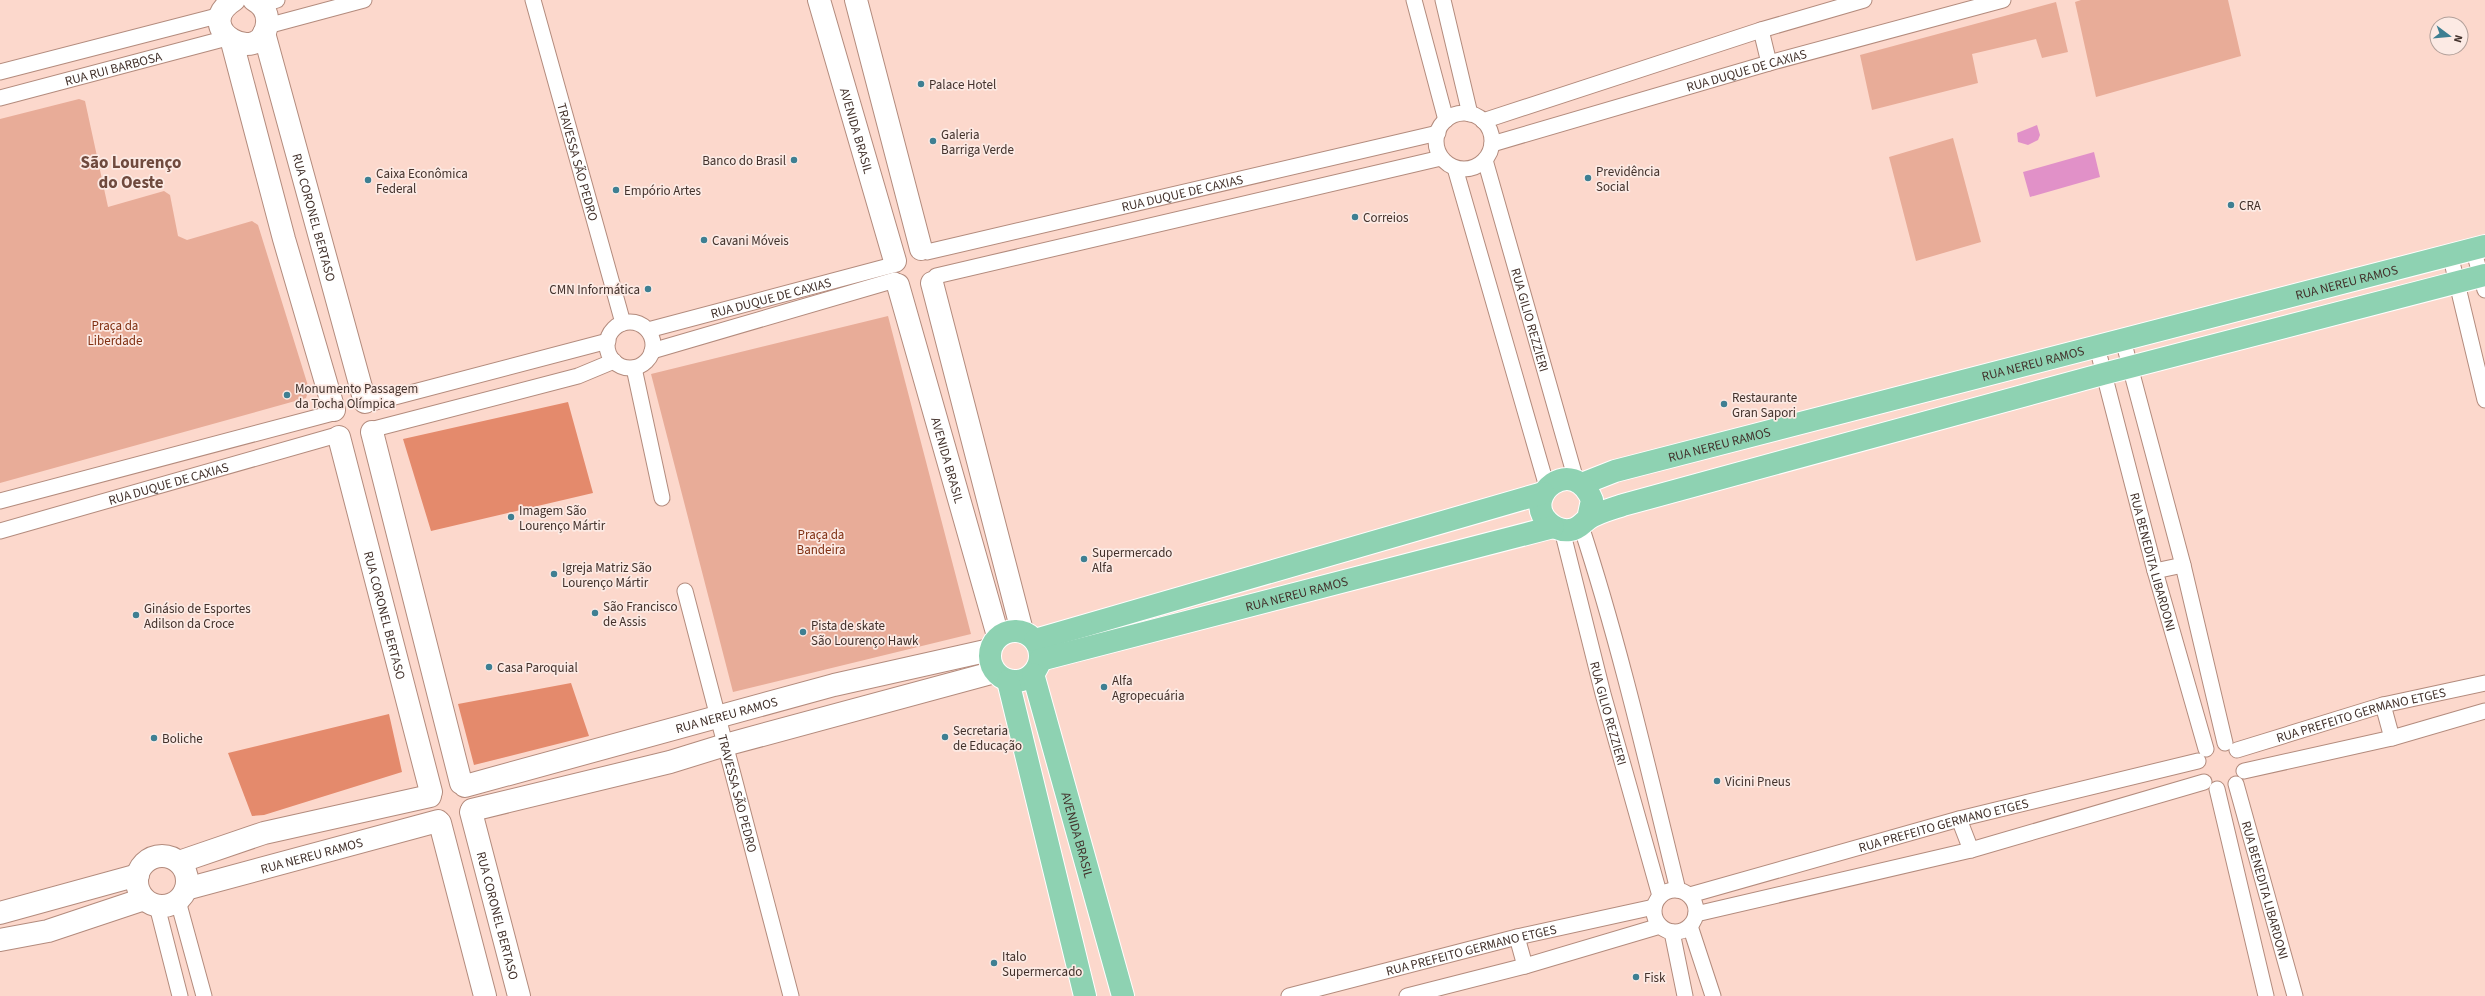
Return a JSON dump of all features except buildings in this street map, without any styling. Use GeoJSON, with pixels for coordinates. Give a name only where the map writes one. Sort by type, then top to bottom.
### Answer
{"type":"FeatureCollection","features":[{"type":"Feature","properties":{"kind":"main road","name":"RUA NEREU RAMOS"},"geometry":{"type":"LineString","coordinates":[[1579,482],[1614,471],[2479,247]]}},
{"type":"Feature","properties":{"kind":"main road","name":"RUA NEREU RAMOS"},"geometry":{"type":"LineString","coordinates":[[1032,651],[1571,526],[1622,505],[2103,374],[2456,283],[2484,280]]}},
{"type":"Feature","properties":{"kind":"main road"},"geometry":{"type":"LineString","coordinates":[[1561,479],[1579,482],[1592,500],[1571,526],[1546,521],[1542,512],[1541,502],[1545,490],[1561,479]]}},
{"type":"Feature","properties":{"kind":"main road","name":"RUA NEREU RAMOS"},"geometry":{"type":"LineString","coordinates":[[1032,651],[1545,490]]}},
{"type":"Feature","properties":{"kind":"main road"},"geometry":{"type":"LineString","coordinates":[[1002,676],[1026,679],[1032,651],[1005,632],[994,643],[991,665],[1002,676],[1085,996]]}},
{"type":"Feature","properties":{"kind":"main road","name":"AVENIDA BRASIL"},"geometry":{"type":"LineString","coordinates":[[1032,651],[1124,996]]}},
{"type":"Feature","properties":{"kind":"street"},"geometry":{"type":"LineString","coordinates":[[230,40],[246,44],[253,42],[265,30],[364,0]]}},
{"type":"Feature","properties":{"kind":"street","name":"TRAVESSA SÃO PEDRO"},"geometry":{"type":"LineString","coordinates":[[533,0],[623,323]]}},
{"type":"Feature","properties":{"kind":"street","name":"AVENIDA BRASIL"},"geometry":{"type":"LineString","coordinates":[[818,0],[895,273],[994,643]]}},
{"type":"Feature","properties":{"kind":"street"},"geometry":{"type":"LineString","coordinates":[[856,0],[924,251],[935,263],[934,280],[928,288],[915,292],[903,289],[895,273],[908,249],[924,251]]}},
{"type":"Feature","properties":{"kind":"street"},"geometry":{"type":"LineString","coordinates":[[1414,0],[1442,126]]}},
{"type":"Feature","properties":{"kind":"street"},"geometry":{"type":"LineString","coordinates":[[1443,0],[1477,117],[1491,135],[1492,144],[1485,160],[1471,168],[1455,168],[1441,158],[1436,141],[1442,126],[1457,114],[1477,117],[1864,0]]}},
{"type":"Feature","properties":{"kind":"street","name":"RUA DUQUE DE CAXIAS"},"geometry":{"type":"LineString","coordinates":[[1492,144],[1960,6],[2003,0]]}},
{"type":"Feature","properties":{"kind":"street","name":"RUA CORONEL BERTASO"},"geometry":{"type":"LineString","coordinates":[[260,1],[267,19],[265,30],[366,403]]}},
{"type":"Feature","properties":{"kind":"street"},"geometry":{"type":"LineString","coordinates":[[225,6],[220,23],[230,40],[333,412],[332,424],[338,436],[344,441],[357,442],[368,437],[373,430],[578,376],[614,361]]}},
{"type":"Feature","properties":{"kind":"street","name":"RUA RUI BARBOSA"},"geometry":{"type":"LineString","coordinates":[[0,72],[120,41],[225,6]]}},
{"type":"Feature","properties":{"kind":"street"},"geometry":{"type":"LineString","coordinates":[[1761,30],[1769,63]]}},
{"type":"Feature","properties":{"kind":"street","name":"RUA RUI BARBOSA"},"geometry":{"type":"LineString","coordinates":[[0,98],[125,65],[230,40]]}},
{"type":"Feature","properties":{"kind":"street"},"geometry":{"type":"LineString","coordinates":[[120,41],[125,65]]}},
{"type":"Feature","properties":{"kind":"street","name":"RUA DUQUE DE CAXIAS"},"geometry":{"type":"LineString","coordinates":[[924,251],[1442,126]]}},
{"type":"Feature","properties":{"kind":"street","name":"RUA DUQUE DE CAXIAS"},"geometry":{"type":"LineString","coordinates":[[934,280],[1441,158]]}},
{"type":"Feature","properties":{"kind":"street","name":"RUA GILIO REZZIERI"},"geometry":{"type":"LineString","coordinates":[[1485,160],[1579,482]]}},
{"type":"Feature","properties":{"kind":"street"},"geometry":{"type":"LineString","coordinates":[[1455,168],[1545,490]]}},
{"type":"Feature","properties":{"kind":"street"},"geometry":{"type":"LineString","coordinates":[[2479,247],[2484,280]]}},
{"type":"Feature","properties":{"kind":"street"},"geometry":{"type":"LineString","coordinates":[[2450,254],[2485,400]]}},
{"type":"Feature","properties":{"kind":"street","name":"RUA DUQUE DE CAXIAS"},"geometry":{"type":"LineString","coordinates":[[648,330],[895,273]]}},
{"type":"Feature","properties":{"kind":"street","name":"RUA DUQUE DE CAXIAS"},"geometry":{"type":"LineString","coordinates":[[652,351],[895,273]]}},
{"type":"Feature","properties":{"kind":"street","name":"AVENIDA BRASIL"},"geometry":{"type":"LineString","coordinates":[[934,280],[1032,651]]}},
{"type":"Feature","properties":{"kind":"street"},"geometry":{"type":"LineString","coordinates":[[637,322],[648,330],[654,344],[646,361],[634,368],[620,366],[614,361],[610,355],[608,341],[613,330],[623,323],[637,322]]}},
{"type":"Feature","properties":{"kind":"street","name":"RUA BENEDITA LIBARDONI"},"geometry":{"type":"LineString","coordinates":[[2123,340],[2231,747]]}},
{"type":"Feature","properties":{"kind":"street"},"geometry":{"type":"LineString","coordinates":[[333,412],[348,399],[366,403],[608,341]]}},
{"type":"Feature","properties":{"kind":"street","name":"RUA BENEDITA LIBARDONI"},"geometry":{"type":"LineString","coordinates":[[2097,347],[2202,755]]}},
{"type":"Feature","properties":{"kind":"street"},"geometry":{"type":"LineString","coordinates":[[634,368],[662,498]]}},
{"type":"Feature","properties":{"kind":"street"},"geometry":{"type":"LineString","coordinates":[[366,403],[375,416],[373,430],[463,785],[472,798],[471,811],[467,818],[454,825],[439,822]]}},
{"type":"Feature","properties":{"kind":"street","name":"RUA DUQUE DE CAXIAS"},"geometry":{"type":"LineString","coordinates":[[0,501],[333,412]]}},
{"type":"Feature","properties":{"kind":"street","name":"RUA CORONEL BERTASO"},"geometry":{"type":"LineString","coordinates":[[338,436],[430,794]]}},
{"type":"Feature","properties":{"kind":"street","name":"RUA DUQUE DE CAXIAS"},"geometry":{"type":"LineString","coordinates":[[0,531],[338,436]]}},
{"type":"Feature","properties":{"kind":"street","name":"RUA GILIO REZZIERI"},"geometry":{"type":"LineString","coordinates":[[1571,526],[1600,584],[1684,893]]}},
{"type":"Feature","properties":{"kind":"street","name":"RUA GILIO REZZIERI"},"geometry":{"type":"LineString","coordinates":[[1571,526],[1603,694],[1657,902]]}},
{"type":"Feature","properties":{"kind":"street"},"geometry":{"type":"LineString","coordinates":[[2155,570],[2183,565]]}},
{"type":"Feature","properties":{"kind":"street","name":"TRAVESSA SÃO PEDRO"},"geometry":{"type":"LineString","coordinates":[[685,591],[791,996]]}},
{"type":"Feature","properties":{"kind":"street","name":"RUA NEREU RAMOS"},"geometry":{"type":"LineString","coordinates":[[463,785],[717,715],[994,643]]}},
{"type":"Feature","properties":{"kind":"street"},"geometry":{"type":"LineString","coordinates":[[471,811],[670,762],[725,745],[840,715],[1002,676]]}},
{"type":"Feature","properties":{"kind":"street","name":"RUA PREFEITO GERMANO ETGES"},"geometry":{"type":"LineString","coordinates":[[2231,747],[2383,705],[2485,682]]}},
{"type":"Feature","properties":{"kind":"street"},"geometry":{"type":"LineString","coordinates":[[834,684],[840,715]]}},
{"type":"Feature","properties":{"kind":"street"},"geometry":{"type":"LineString","coordinates":[[2383,705],[2392,738]]}},
{"type":"Feature","properties":{"kind":"street","name":"RUA PREFEITO GERMANO ETGES"},"geometry":{"type":"LineString","coordinates":[[2240,777],[2392,738],[2485,711]]}},
{"type":"Feature","properties":{"kind":"street"},"geometry":{"type":"LineString","coordinates":[[1666,929],[1685,930],[1693,920],[1971,850],[2211,786],[2231,788],[2240,777],[2244,763],[2231,747],[2212,745],[2202,755],[2200,776],[2211,786]]}},
{"type":"Feature","properties":{"kind":"street","name":"RUA PREFEITO GERMANO ETGES"},"geometry":{"type":"LineString","coordinates":[[1684,893],[2202,755]]}},
{"type":"Feature","properties":{"kind":"street","name":"RUA BENEDITA LIBARDONI"},"geometry":{"type":"LineString","coordinates":[[2240,777],[2295,996]]}},
{"type":"Feature","properties":{"kind":"street"},"geometry":{"type":"LineString","coordinates":[[179,862],[264,833],[430,794],[441,783],[447,781],[463,785]]}},
{"type":"Feature","properties":{"kind":"street","name":"RUA BENEDITA LIBARDONI"},"geometry":{"type":"LineString","coordinates":[[2211,786],[2266,996]]}},
{"type":"Feature","properties":{"kind":"street"},"geometry":{"type":"LineString","coordinates":[[430,794],[430,813],[439,822],[485,996]]}},
{"type":"Feature","properties":{"kind":"street","name":"RUA CORONEL BERTASO"},"geometry":{"type":"LineString","coordinates":[[471,811],[519,996]]}},
{"type":"Feature","properties":{"kind":"street"},"geometry":{"type":"LineString","coordinates":[[1959,819],[1971,850]]}},
{"type":"Feature","properties":{"kind":"street","name":"RUA NEREU RAMOS"},"geometry":{"type":"LineString","coordinates":[[0,940],[48,931],[439,822]]}},
{"type":"Feature","properties":{"kind":"street"},"geometry":{"type":"LineString","coordinates":[[180,996],[166,899],[186,874],[179,862],[166,856],[152,858],[141,867],[137,883],[166,899],[204,996]]}},
{"type":"Feature","properties":{"kind":"street"},"geometry":{"type":"LineString","coordinates":[[0,913],[138,875]]}},
{"type":"Feature","properties":{"kind":"street"},"geometry":{"type":"LineString","coordinates":[[1685,996],[1666,929],[1656,921],[1657,902],[1666,892],[1684,893],[1694,901],[1693,920],[1713,996]]}},
{"type":"Feature","properties":{"kind":"street","name":"RUA PREFEITO GERMANO ETGES"},"geometry":{"type":"LineString","coordinates":[[1289,996],[1657,902]]}},
{"type":"Feature","properties":{"kind":"street","name":"RUA PREFEITO GERMANO ETGES"},"geometry":{"type":"LineString","coordinates":[[1407,996],[1666,929]]}},
{"type":"Feature","properties":{"kind":"street"},"geometry":{"type":"LineString","coordinates":[[1517,937],[1525,966]]}},
{"type":"Feature","properties":{"kind":"green space"},"geometry":{"type":"Polygon","coordinates":[[[2081,0],[2228,0],[2241,56],[2096,97],[2075,2],[2081,0]]]}},
{"type":"Feature","properties":{"kind":"green space"},"geometry":{"type":"Polygon","coordinates":[[[2056,2],[2068,52],[2042,58],[2036,39],[1972,54],[1978,83],[1872,110],[1860,55],[2056,2]]]}},
{"type":"Feature","properties":{"kind":"green space","name":"Praça da Liberdade"},"geometry":{"type":"Polygon","coordinates":[[[79,99],[85,101],[108,207],[164,191],[170,195],[178,236],[187,240],[252,221],[258,225],[309,389],[306,398],[0,483],[0,119],[79,99]]]}},
{"type":"Feature","properties":{"kind":"green space"},"geometry":{"type":"Polygon","coordinates":[[[1953,138],[1981,242],[1916,261],[1889,157],[1953,138]]]}},
{"type":"Feature","properties":{"kind":"green space","name":"Praça da Bandeira"},"geometry":{"type":"Polygon","coordinates":[[[888,316],[971,634],[733,692],[651,374],[888,316]]]}},
{"type":"Feature","properties":{"kind":"shaded area"},"geometry":{"type":"Polygon","coordinates":[[[2037,125],[2040,135],[2038,140],[2028,145],[2018,142],[2017,133],[2037,125]]]}},
{"type":"Feature","properties":{"kind":"shaded area"},"geometry":{"type":"Polygon","coordinates":[[[2094,152],[2100,177],[2030,197],[2023,172],[2094,152]]]}},
{"type":"Feature","properties":{"kind":"shaded area"},"geometry":{"type":"Polygon","coordinates":[[[568,402],[593,493],[431,531],[403,439],[568,402]]]}},
{"type":"Feature","properties":{"kind":"shaded area"},"geometry":{"type":"Polygon","coordinates":[[[571,683],[589,736],[474,765],[458,704],[571,683]]]}},
{"type":"Feature","properties":{"kind":"shaded area"},"geometry":{"type":"Polygon","coordinates":[[[389,714],[402,772],[264,815],[252,816],[228,753],[389,714]]]}},
{"type":"Feature","properties":{"kind":"place","name":"Palace Hotel"},"geometry":{"type":"Point","coordinates":[921,84]}},
{"type":"Feature","properties":{"kind":"place","name":"Galeria Barriga Verde"},"geometry":{"type":"Point","coordinates":[933,141]}},
{"type":"Feature","properties":{"kind":"place","name":"Banco do Brasil"},"geometry":{"type":"Point","coordinates":[794,160]}},
{"type":"Feature","properties":{"kind":"place","name":"Previdência Social"},"geometry":{"type":"Point","coordinates":[1588,178]}},
{"type":"Feature","properties":{"kind":"place","name":"Caixa Econômica Federal"},"geometry":{"type":"Point","coordinates":[368,180]}},
{"type":"Feature","properties":{"kind":"place","name":"Empório Artes"},"geometry":{"type":"Point","coordinates":[616,190]}},
{"type":"Feature","properties":{"kind":"place","name":"CRA"},"geometry":{"type":"Point","coordinates":[2231,205]}},
{"type":"Feature","properties":{"kind":"place","name":"Correios"},"geometry":{"type":"Point","coordinates":[1355,217]}},
{"type":"Feature","properties":{"kind":"place","name":"Cavani Móveis"},"geometry":{"type":"Point","coordinates":[704,240]}},
{"type":"Feature","properties":{"kind":"place","name":"CMN Informática"},"geometry":{"type":"Point","coordinates":[648,289]}},
{"type":"Feature","properties":{"kind":"place","name":"Monumento Passagem da Tocha Olímpica"},"geometry":{"type":"Point","coordinates":[287,395]}},
{"type":"Feature","properties":{"kind":"place","name":"Restaurante Gran Sapori"},"geometry":{"type":"Point","coordinates":[1724,404]}},
{"type":"Feature","properties":{"kind":"place","name":"Imagem São Lourenço Mártir"},"geometry":{"type":"Point","coordinates":[511,517]}},
{"type":"Feature","properties":{"kind":"place","name":"Supermercado Alfa"},"geometry":{"type":"Point","coordinates":[1084,559]}},
{"type":"Feature","properties":{"kind":"place","name":"Igreja Matriz São Lourenço Mártir"},"geometry":{"type":"Point","coordinates":[554,574]}},
{"type":"Feature","properties":{"kind":"place","name":"São Francisco de Assis"},"geometry":{"type":"Point","coordinates":[595,613]}},
{"type":"Feature","properties":{"kind":"place","name":"Ginásio de Esportes Adilson da Croce"},"geometry":{"type":"Point","coordinates":[136,615]}},
{"type":"Feature","properties":{"kind":"place","name":"Pista de skate São Lourenço Hawk"},"geometry":{"type":"Point","coordinates":[803,632]}},
{"type":"Feature","properties":{"kind":"place","name":"Casa Paroquial"},"geometry":{"type":"Point","coordinates":[489,667]}},
{"type":"Feature","properties":{"kind":"place","name":"Alfa Agropecuária"},"geometry":{"type":"Point","coordinates":[1104,687]}},
{"type":"Feature","properties":{"kind":"place","name":"Secretaria de Educação"},"geometry":{"type":"Point","coordinates":[945,737]}},
{"type":"Feature","properties":{"kind":"place","name":"Boliche"},"geometry":{"type":"Point","coordinates":[154,738]}},
{"type":"Feature","properties":{"kind":"place","name":"Vicini Pneus"},"geometry":{"type":"Point","coordinates":[1717,781]}},
{"type":"Feature","properties":{"kind":"place","name":"Italo Supermercado"},"geometry":{"type":"Point","coordinates":[994,963]}},
{"type":"Feature","properties":{"kind":"place","name":"Fisk"},"geometry":{"type":"Point","coordinates":[1636,977]}},
{"type":"Feature","properties":{"kind":"district","name":"São Lourenço do Oeste"},"geometry":{"type":"Point","coordinates":[131,172]}}]}
